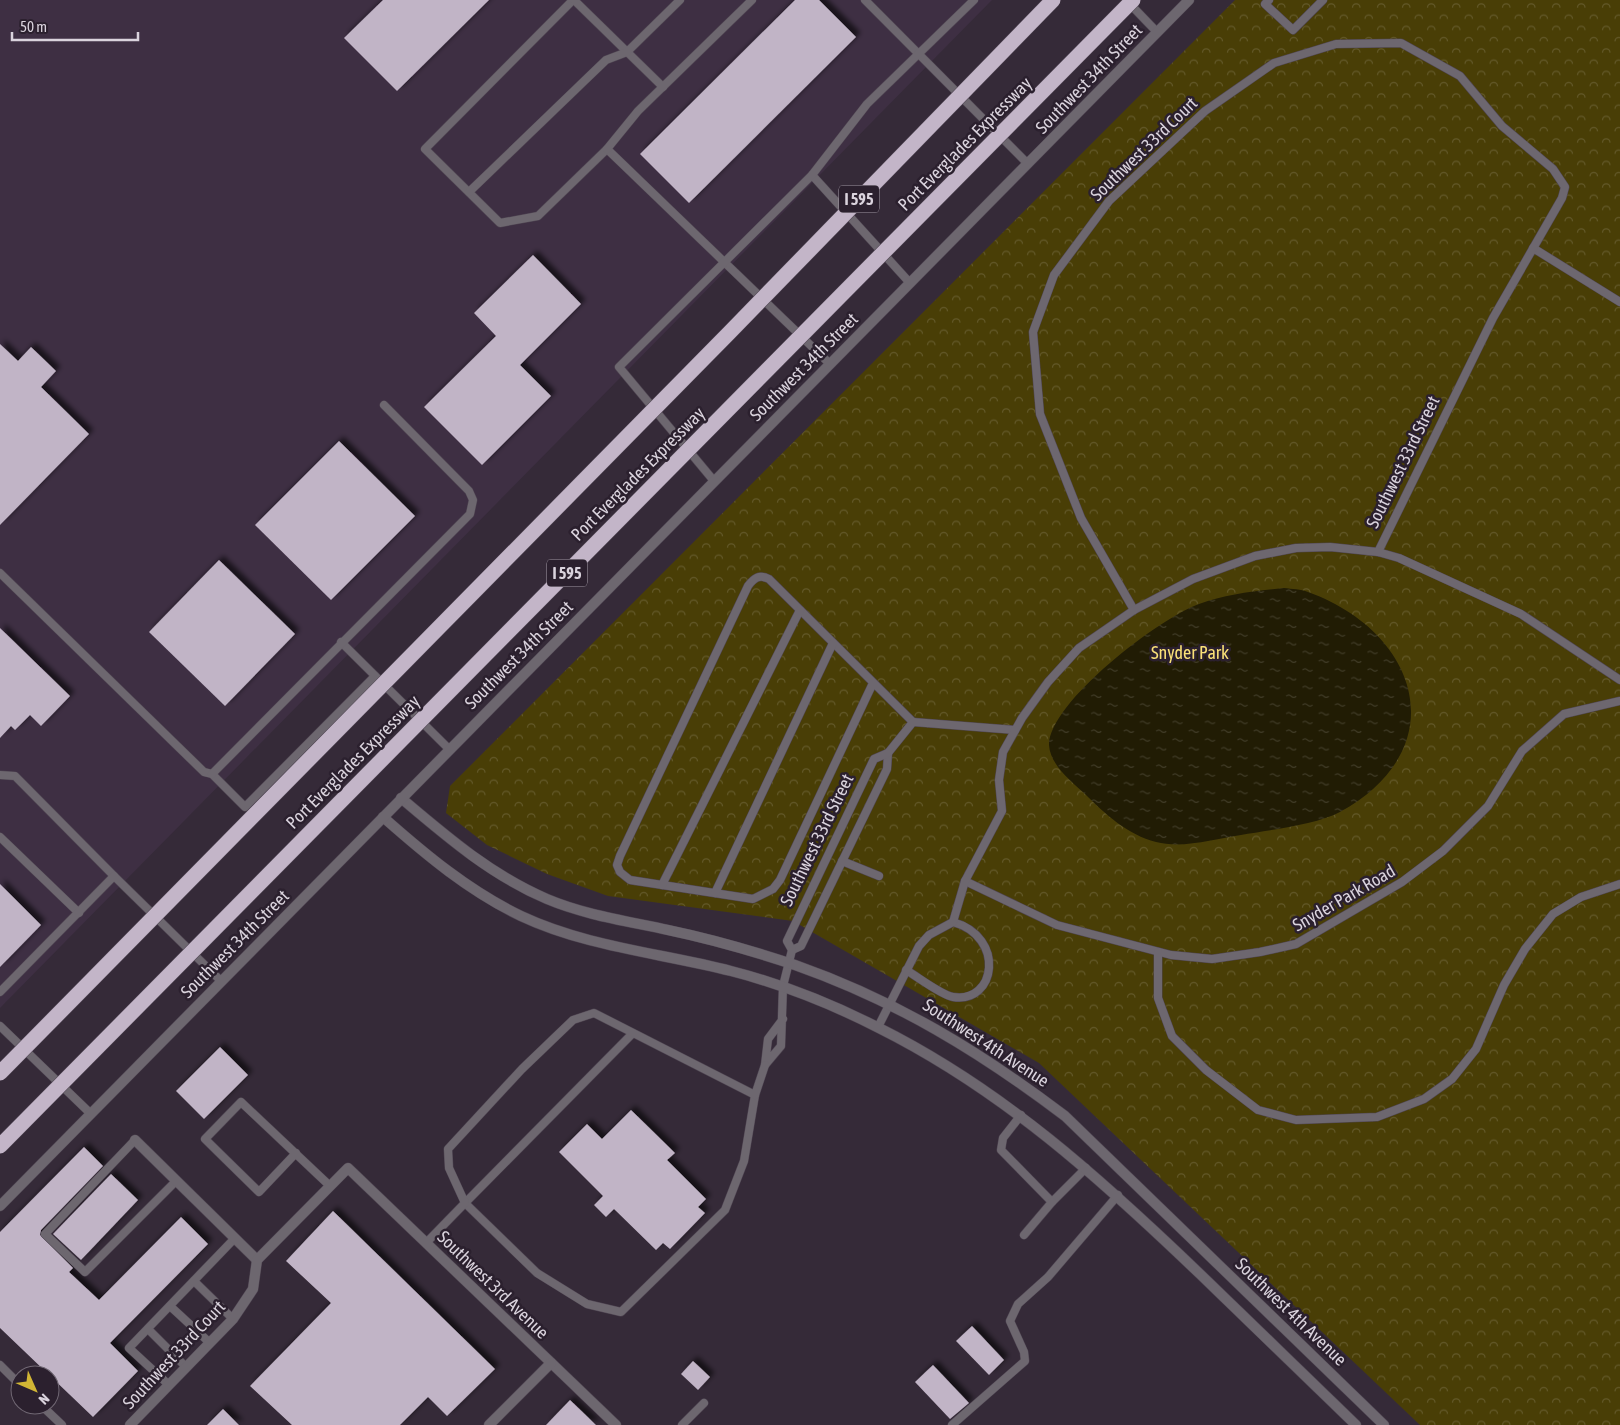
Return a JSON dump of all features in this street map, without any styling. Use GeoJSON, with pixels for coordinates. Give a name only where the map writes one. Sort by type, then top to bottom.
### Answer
{"type":"FeatureCollection","features":[{"type":"Feature","properties":{"kind":"highway","name":"Port Everglades Expressway"},"geometry":{"type":"LineString","coordinates":[[0,1073],[678,385],[1053,0]]}},
{"type":"Feature","properties":{"kind":"highway","name":"Port Everglades Expressway"},"geometry":{"type":"LineString","coordinates":[[0,1146],[1133,0]]}},
{"type":"Feature","properties":{"kind":"street","name":"Southwest 34th Street"},"geometry":{"type":"LineString","coordinates":[[0,1206],[1188,0]]}},
{"type":"Feature","properties":{"kind":"street","name":"Southwest 4th Avenue"},"geometry":{"type":"LineString","coordinates":[[401,798],[460,848],[508,880],[548,899],[588,913],[727,944],[789,964],[849,985],[909,1013],[961,1042],[1014,1077],[1065,1116],[1384,1425]]}},
{"type":"Feature","properties":{"kind":"street","name":"Southwest 4th Avenue"},"geometry":{"type":"LineString","coordinates":[[383,817],[419,849],[468,887],[522,916],[580,937],[730,970],[783,986],[878,1027],[929,1054],[1021,1115],[1086,1168],[1118,1196],[1356,1425]]}},
{"type":"Feature","properties":{"kind":"street"},"geometry":{"type":"LineString","coordinates":[[135,1140],[257,1260],[330,1186]]}},
{"type":"Feature","properties":{"kind":"street","name":"Southwest 3rd Avenue"},"geometry":{"type":"LineString","coordinates":[[330,1186],[348,1168],[616,1425]]}},
{"type":"Feature","properties":{"kind":"street","name":"Southwest 33rd Court"},"geometry":{"type":"LineString","coordinates":[[130,1425],[233,1319],[253,1289],[257,1260]]}},
{"type":"Feature","properties":{"kind":"street"},"geometry":{"type":"LineString","coordinates":[[489,1425],[551,1363]]}},
{"type":"Feature","properties":{"kind":"lane"},"geometry":{"type":"LineString","coordinates":[[663,87],[573,0],[425,150],[500,223],[538,216],[607,149],[638,111],[663,87],[752,0]]}},
{"type":"Feature","properties":{"kind":"lane"},"geometry":{"type":"LineString","coordinates":[[468,192],[606,60],[627,52],[680,0]]}},
{"type":"Feature","properties":{"kind":"lane"},"geometry":{"type":"LineString","coordinates":[[865,0],[1028,164]]}},
{"type":"Feature","properties":{"kind":"lane"},"geometry":{"type":"LineString","coordinates":[[714,481],[619,367],[812,175],[867,104],[920,55],[974,0]]}},
{"type":"Feature","properties":{"kind":"lane"},"geometry":{"type":"LineString","coordinates":[[1127,0],[1157,32]]}},
{"type":"Feature","properties":{"kind":"lane"},"geometry":{"type":"LineString","coordinates":[[1269,0],[1265,4],[1293,30],[1323,0]]}},
{"type":"Feature","properties":{"kind":"lane","name":"Southwest 33rd Court"},"geometry":{"type":"LineString","coordinates":[[1134,610],[1081,518],[1040,414],[1033,332],[1054,274],[1108,201],[1205,111],[1274,63],[1336,44],[1401,43],[1460,76],[1502,126],[1553,169]]}},
{"type":"Feature","properties":{"kind":"lane"},"geometry":{"type":"LineString","coordinates":[[607,149],[830,364]]}},
{"type":"Feature","properties":{"kind":"lane","name":"Southwest 33rd Street"},"geometry":{"type":"LineString","coordinates":[[953,922],[965,881],[1002,811],[999,780],[1003,752],[1015,730],[1048,682],[1079,648],[1134,610],[1193,578],[1255,556],[1296,548],[1330,547],[1378,552],[1476,350],[1562,198],[1565,187],[1553,169]]}},
{"type":"Feature","properties":{"kind":"lane"},"geometry":{"type":"LineString","coordinates":[[812,175],[910,283]]}},
{"type":"Feature","properties":{"kind":"lane"},"geometry":{"type":"LineString","coordinates":[[1533,248],[1620,302]]}},
{"type":"Feature","properties":{"kind":"lane"},"geometry":{"type":"LineString","coordinates":[[212,774],[470,514],[473,500],[469,491],[384,405]]}},
{"type":"Feature","properties":{"kind":"lane"},"geometry":{"type":"LineString","coordinates":[[1378,552],[1399,558],[1521,614],[1620,680]]}},
{"type":"Feature","properties":{"kind":"lane"},"geometry":{"type":"LineString","coordinates":[[0,573],[204,772],[212,774],[245,807],[375,676]]}},
{"type":"Feature","properties":{"kind":"lane"},"geometry":{"type":"LineString","coordinates":[[873,683],[780,880],[773,889],[753,898],[630,880],[620,872],[617,865],[748,586],[752,580],[763,576],[800,610],[913,722],[1015,730]]}},
{"type":"Feature","properties":{"kind":"lane"},"geometry":{"type":"LineString","coordinates":[[662,885],[800,610]]}},
{"type":"Feature","properties":{"kind":"lane"},"geometry":{"type":"LineString","coordinates":[[341,642],[449,749]]}},
{"type":"Feature","properties":{"kind":"lane"},"geometry":{"type":"LineString","coordinates":[[715,893],[833,643]]}},
{"type":"Feature","properties":{"kind":"lane","name":"Snyder Park Road"},"geometry":{"type":"LineString","coordinates":[[965,881],[1057,925],[1158,952],[1212,959],[1260,952],[1296,944],[1402,882],[1442,851],[1488,806],[1522,751],[1564,714],[1620,701]]}},
{"type":"Feature","properties":{"kind":"lane","name":"Southwest 33rd Street"},"geometry":{"type":"LineString","coordinates":[[765,1065],[781,1046],[783,986],[792,950],[787,941],[874,759],[888,753],[913,722]]}},
{"type":"Feature","properties":{"kind":"lane","name":"Southwest 33rd Street"},"geometry":{"type":"LineString","coordinates":[[792,950],[801,946],[887,768],[888,753]]}},
{"type":"Feature","properties":{"kind":"lane"},"geometry":{"type":"LineString","coordinates":[[0,776],[14,776],[221,981]]}},
{"type":"Feature","properties":{"kind":"lane"},"geometry":{"type":"LineString","coordinates":[[0,837],[79,912]]}},
{"type":"Feature","properties":{"kind":"lane"},"geometry":{"type":"LineString","coordinates":[[842,861],[879,876]]}},
{"type":"Feature","properties":{"kind":"lane"},"geometry":{"type":"LineString","coordinates":[[0,992],[114,876]]}},
{"type":"Feature","properties":{"kind":"lane"},"geometry":{"type":"LineString","coordinates":[[1158,952],[1158,998],[1172,1036],[1206,1070],[1258,1110],[1296,1120],[1377,1117],[1424,1099],[1452,1080],[1476,1049],[1504,985],[1525,949],[1553,914],[1581,897],[1620,884]]}},
{"type":"Feature","properties":{"kind":"lane"},"geometry":{"type":"LineString","coordinates":[[878,1027],[906,970],[919,946],[929,935],[953,922],[965,925],[976,934],[988,949],[990,964],[987,980],[978,990],[966,997],[952,997],[906,970]]}},
{"type":"Feature","properties":{"kind":"lane"},"geometry":{"type":"LineString","coordinates":[[755,1095],[594,1013],[572,1020],[522,1069],[448,1150],[449,1168],[465,1203],[537,1273],[587,1304],[621,1312],[725,1210],[744,1161],[755,1095],[765,1065],[768,1039],[783,1019]]}},
{"type":"Feature","properties":{"kind":"lane"},"geometry":{"type":"LineString","coordinates":[[0,1026],[91,1114]]}},
{"type":"Feature","properties":{"kind":"lane"},"geometry":{"type":"LineString","coordinates":[[426,1243],[632,1034]]}},
{"type":"Feature","properties":{"kind":"lane"},"geometry":{"type":"LineString","coordinates":[[296,1153],[259,1192],[205,1139],[241,1102],[296,1153],[330,1186]]}},
{"type":"Feature","properties":{"kind":"lane"},"geometry":{"type":"LineString","coordinates":[[1021,1115],[1002,1138],[1001,1150],[1052,1202]]}},
{"type":"Feature","properties":{"kind":"lane"},"geometry":{"type":"LineString","coordinates":[[135,1140],[45,1234],[85,1272],[176,1180]]}},
{"type":"Feature","properties":{"kind":"lane"},"geometry":{"type":"LineString","coordinates":[[1024,1235],[1052,1202],[1086,1168]]}},
{"type":"Feature","properties":{"kind":"lane"},"geometry":{"type":"LineString","coordinates":[[952,1425],[1025,1361],[1024,1352],[1012,1330],[1010,1321],[1018,1304],[1048,1277],[1118,1196]]}},
{"type":"Feature","properties":{"kind":"lane"},"geometry":{"type":"LineString","coordinates":[[169,1385],[129,1348],[235,1238]]}},
{"type":"Feature","properties":{"kind":"lane"},"geometry":{"type":"LineString","coordinates":[[194,1281],[233,1319]]}},
{"type":"Feature","properties":{"kind":"lane"},"geometry":{"type":"LineString","coordinates":[[170,1306],[210,1343]]}},
{"type":"Feature","properties":{"kind":"lane"},"geometry":{"type":"LineString","coordinates":[[148,1329],[186,1367]]}},
{"type":"Feature","properties":{"kind":"lane"},"geometry":{"type":"LineString","coordinates":[[0,1366],[10,1376]]}},
{"type":"Feature","properties":{"kind":"lane"},"geometry":{"type":"LineString","coordinates":[[682,1425],[704,1403]]}},
{"type":"Feature","properties":{"kind":"lane"},"geometry":{"type":"LineString","coordinates":[[52,1415],[62,1425]]}},
{"type":"Feature","properties":{"kind":"shaded area"},"geometry":{"type":"Polygon","coordinates":[[[0,0],[992,0],[0,1008],[0,0]]]}},
{"type":"Feature","properties":{"kind":"green space","name":"Snyder Park"},"geometry":{"type":"Polygon","coordinates":[[[1235,0],[1620,0],[1620,1425],[1420,1425],[1039,1063],[793,921],[608,896],[547,874],[487,845],[446,813],[450,786],[1235,0]]]}},
{"type":"Feature","properties":{"kind":"water"},"geometry":{"type":"Polygon","coordinates":[[[1284,588],[1305,591],[1346,610],[1376,634],[1397,662],[1409,693],[1410,725],[1400,756],[1376,786],[1330,817],[1210,841],[1166,844],[1146,839],[1118,823],[1057,766],[1050,752],[1049,745],[1054,727],[1067,707],[1086,685],[1135,643],[1160,625],[1199,604],[1230,595],[1284,588]]]}},
{"type":"Feature","properties":{"kind":"building"},"geometry":{"type":"Polygon","coordinates":[[[383,0],[489,0],[397,91],[344,38],[383,0]]]}},
{"type":"Feature","properties":{"kind":"building"},"geometry":{"type":"Polygon","coordinates":[[[795,0],[819,0],[856,37],[689,203],[640,154],[795,0]]]}},
{"type":"Feature","properties":{"kind":"building"},"geometry":{"type":"Polygon","coordinates":[[[533,255],[581,304],[520,365],[551,396],[482,465],[424,407],[496,336],[474,313],[533,255]]]}},
{"type":"Feature","properties":{"kind":"building"},"geometry":{"type":"Polygon","coordinates":[[[0,344],[18,361],[31,347],[56,371],[41,387],[89,434],[0,525],[0,344]]]}},
{"type":"Feature","properties":{"kind":"building"},"geometry":{"type":"Polygon","coordinates":[[[339,441],[415,516],[331,600],[255,525],[339,441]]]}},
{"type":"Feature","properties":{"kind":"building"},"geometry":{"type":"Polygon","coordinates":[[[219,560],[295,634],[225,706],[149,632],[219,560]]]}},
{"type":"Feature","properties":{"kind":"building"},"geometry":{"type":"Polygon","coordinates":[[[0,628],[70,696],[41,726],[30,715],[15,730],[11,726],[0,738],[0,628]]]}},
{"type":"Feature","properties":{"kind":"building"},"geometry":{"type":"Polygon","coordinates":[[[0,884],[41,925],[0,967],[0,884]]]}},
{"type":"Feature","properties":{"kind":"building"},"geometry":{"type":"Polygon","coordinates":[[[220,1047],[248,1075],[204,1119],[176,1091],[220,1047]]]}},
{"type":"Feature","properties":{"kind":"building"},"geometry":{"type":"Polygon","coordinates":[[[631,1110],[675,1153],[667,1160],[706,1199],[698,1207],[705,1213],[670,1249],[663,1243],[656,1250],[614,1209],[606,1217],[594,1205],[603,1196],[559,1152],[587,1124],[602,1139],[631,1110]]]}},
{"type":"Feature","properties":{"kind":"building"},"geometry":{"type":"Polygon","coordinates":[[[84,1147],[103,1166],[41,1230],[40,1235],[73,1268],[69,1272],[99,1300],[181,1217],[208,1244],[110,1343],[138,1371],[93,1417],[60,1385],[60,1365],[39,1365],[0,1328],[0,1232],[84,1147]]]}},
{"type":"Feature","properties":{"kind":"building"},"geometry":{"type":"Polygon","coordinates":[[[111,1174],[138,1200],[81,1260],[53,1234],[111,1174]]]}},
{"type":"Feature","properties":{"kind":"building"},"geometry":{"type":"Polygon","coordinates":[[[333,1211],[495,1369],[447,1416],[428,1397],[400,1425],[292,1425],[250,1386],[331,1303],[286,1261],[333,1211]]]}},
{"type":"Feature","properties":{"kind":"building"},"geometry":{"type":"Polygon","coordinates":[[[972,1326],[1004,1360],[989,1375],[956,1341],[972,1326]]]}},
{"type":"Feature","properties":{"kind":"building"},"geometry":{"type":"Polygon","coordinates":[[[693,1361],[710,1377],[698,1390],[681,1374],[693,1361]]]}},
{"type":"Feature","properties":{"kind":"building"},"geometry":{"type":"Polygon","coordinates":[[[933,1365],[969,1403],[950,1419],[915,1382],[933,1365]]]}},
{"type":"Feature","properties":{"kind":"building"},"geometry":{"type":"Polygon","coordinates":[[[570,1400],[596,1425],[546,1425],[570,1400]]]}},
{"type":"Feature","properties":{"kind":"building"},"geometry":{"type":"Polygon","coordinates":[[[223,1409],[239,1425],[207,1425],[223,1409]]]}}]}
